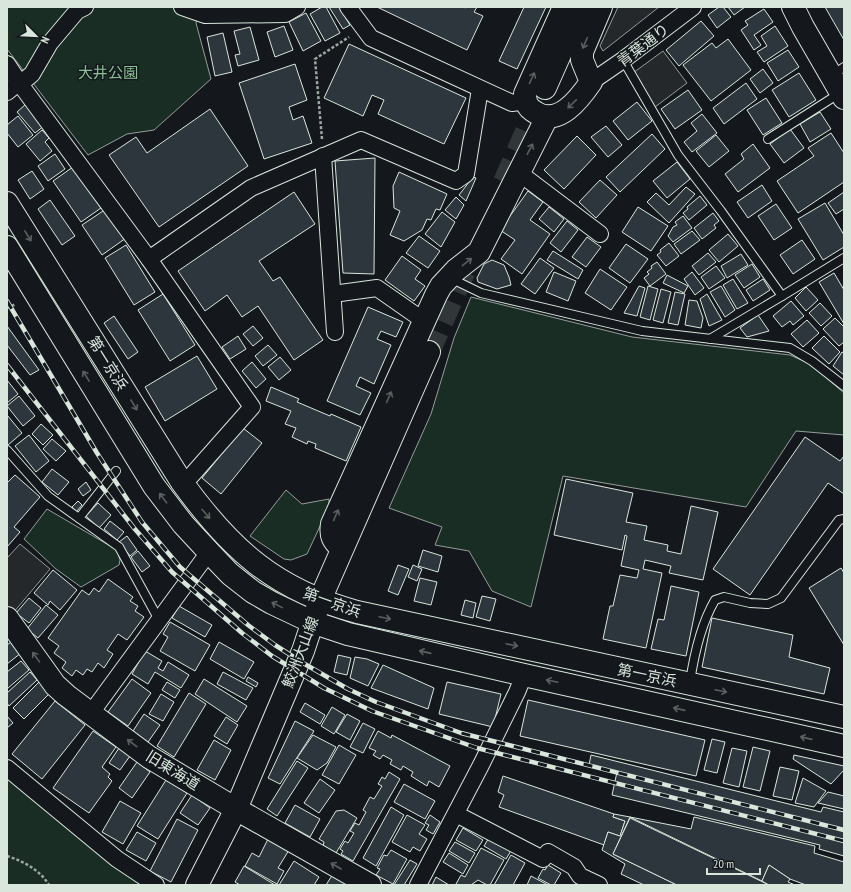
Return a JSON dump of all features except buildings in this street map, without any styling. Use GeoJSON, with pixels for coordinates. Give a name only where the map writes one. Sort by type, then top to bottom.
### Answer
{"type":"FeatureCollection","features":[{"type":"Feature","properties":{"kind":"main road"},"geometry":{"type":"LineString","coordinates":[[564,7],[525,94],[525,101],[529,108],[540,116],[547,117],[563,112],[571,106],[591,82],[582,60],[582,52],[601,7]]}},
{"type":"Feature","properties":{"kind":"main road"},"geometry":{"type":"LineString","coordinates":[[545,88],[581,7]]}},
{"type":"Feature","properties":{"kind":"main road"},"geometry":{"type":"LineString","coordinates":[[793,7],[840,83]]}},
{"type":"Feature","properties":{"kind":"main road"},"geometry":{"type":"LineString","coordinates":[[342,549],[334,541],[330,533],[332,524],[436,295],[448,278],[478,252],[547,117]]}},
{"type":"Feature","properties":{"kind":"main road","name":"第一京浜"},"geometry":{"type":"LineString","coordinates":[[7,203],[181,481],[224,534],[244,554],[283,583],[320,600],[357,612],[844,717]]}},
{"type":"Feature","properties":{"kind":"main road","name":"第一京浜"},"geometry":{"type":"LineString","coordinates":[[7,247],[154,486],[183,524],[208,552],[230,574],[253,592],[312,622],[348,634],[524,675],[844,746]]}},
{"type":"Feature","properties":{"kind":"main road","name":"鮫洲大山線"},"geometry":{"type":"LineString","coordinates":[[197,885],[236,809],[303,651],[320,600],[429,352]]}},
{"type":"Feature","properties":{"kind":"main road","name":"旧東海道"},"geometry":{"type":"LineString","coordinates":[[7,618],[55,685],[66,695],[149,757],[236,809],[370,885]]}},
{"type":"Feature","properties":{"kind":"street"},"geometry":{"type":"LineString","coordinates":[[15,86],[32,74],[50,43],[77,11],[84,7]]}},
{"type":"Feature","properties":{"kind":"street"},"geometry":{"type":"LineString","coordinates":[[182,7],[205,15],[221,11],[285,14],[297,7]]}},
{"type":"Feature","properties":{"kind":"street"},"geometry":{"type":"LineString","coordinates":[[348,7],[371,38],[512,103],[525,101]]}},
{"type":"Feature","properties":{"kind":"street","name":"青葉通り"},"geometry":{"type":"LineString","coordinates":[[591,82],[623,60],[693,7]]}},
{"type":"Feature","properties":{"kind":"street"},"geometry":{"type":"LineString","coordinates":[[7,64],[15,86],[149,259],[252,407],[191,476],[181,481]]}},
{"type":"Feature","properties":{"kind":"street"},"geometry":{"type":"LineString","coordinates":[[149,259],[251,188],[361,140],[456,181],[466,174],[480,89]]}},
{"type":"Feature","properties":{"kind":"street"},"geometry":{"type":"LineString","coordinates":[[323,156],[335,332]]}},
{"type":"Feature","properties":{"kind":"street"},"geometry":{"type":"LineString","coordinates":[[518,172],[600,234]]}},
{"type":"Feature","properties":{"kind":"street"},"geometry":{"type":"LineString","coordinates":[[333,294],[377,288],[425,320]]}},
{"type":"Feature","properties":{"kind":"street"},"geometry":{"type":"LineString","coordinates":[[91,713],[208,552]]}},
{"type":"Feature","properties":{"kind":"street"},"geometry":{"type":"LineString","coordinates":[[418,885],[456,814],[524,675]]}},
{"type":"Feature","properties":{"kind":"street"},"geometry":{"type":"LineString","coordinates":[[7,768],[117,859],[156,885]]}},
{"type":"Feature","properties":{"kind":"street"},"geometry":{"type":"LineString","coordinates":[[456,814],[542,859],[548,852],[574,867],[580,876],[599,885]]}},
{"type":"Feature","properties":{"kind":"lane"},"geometry":{"type":"LineString","coordinates":[[623,60],[678,155],[721,211],[782,296]]}},
{"type":"Feature","properties":{"kind":"lane"},"geometry":{"type":"LineString","coordinates":[[768,139],[840,83]]}},
{"type":"Feature","properties":{"kind":"lane"},"geometry":{"type":"LineString","coordinates":[[710,339],[844,258]]}},
{"type":"Feature","properties":{"kind":"lane"},"geometry":{"type":"LineString","coordinates":[[448,278],[481,293],[642,331],[790,348],[812,361],[844,386]]}},
{"type":"Feature","properties":{"kind":"lane"},"geometry":{"type":"LineString","coordinates":[[7,450],[48,496],[119,547],[159,620]]}},
{"type":"Feature","properties":{"kind":"lane"},"geometry":{"type":"LineString","coordinates":[[78,518],[116,471]]}},
{"type":"Feature","properties":{"kind":"lane"},"geometry":{"type":"LineString","coordinates":[[689,684],[702,632],[709,611],[715,600],[724,597],[750,603],[768,604],[781,598],[839,520],[844,519]]}},
{"type":"Feature","properties":{"kind":"path"},"geometry":{"type":"LineString","coordinates":[[323,156],[315,59],[363,28]]}},
{"type":"Feature","properties":{"kind":"path"},"geometry":{"type":"LineString","coordinates":[[7,308],[16,304]]}},
{"type":"Feature","properties":{"kind":"path"},"geometry":{"type":"LineString","coordinates":[[7,856],[30,866],[44,877],[49,885]]}},
{"type":"Feature","properties":{"kind":"green space","name":"大井公園"},"geometry":{"type":"Polygon","coordinates":[[[7,7],[201,7],[196,23],[211,79],[154,130],[127,134],[88,155],[7,49],[7,7]]]}},
{"type":"Feature","properties":{"kind":"green space"},"geometry":{"type":"Polygon","coordinates":[[[471,297],[632,337],[790,355],[810,364],[844,393],[844,435],[796,431],[746,507],[563,476],[531,607],[492,591],[469,551],[435,545],[442,527],[389,508],[431,414],[454,338],[471,297]]]}},
{"type":"Feature","properties":{"kind":"green space"},"geometry":{"type":"Polygon","coordinates":[[[286,490],[302,504],[329,499],[329,507],[307,554],[291,560],[284,559],[250,536],[286,490]]]}},
{"type":"Feature","properties":{"kind":"green space"},"geometry":{"type":"Polygon","coordinates":[[[47,509],[117,550],[120,560],[119,565],[81,587],[56,569],[24,539],[47,509]]]}},
{"type":"Feature","properties":{"kind":"green space"},"geometry":{"type":"Polygon","coordinates":[[[7,775],[142,885],[7,885],[7,775]]]}},
{"type":"Feature","properties":{"kind":"shaded area"},"geometry":{"type":"Polygon","coordinates":[[[618,7],[659,7],[603,51],[600,46],[618,7]]]}},
{"type":"Feature","properties":{"kind":"shaded area"},"geometry":{"type":"Polygon","coordinates":[[[663,51],[687,83],[655,107],[633,73],[663,51]]]}},
{"type":"Feature","properties":{"kind":"shaded area"},"geometry":{"type":"Polygon","coordinates":[[[20,544],[50,569],[13,613],[7,605],[7,558],[20,544]]]}},
{"type":"Feature","properties":{"kind":"tunnel"},"geometry":{"type":"LineString","coordinates":[[504,182],[545,88]]}},
{"type":"Feature","properties":{"kind":"tunnel"},"geometry":{"type":"LineString","coordinates":[[429,352],[470,259]]}},
{"type":"Feature","properties":{"kind":"railway"},"geometry":{"type":"LineString","coordinates":[[7,301],[97,453],[142,522],[180,567],[248,625],[303,663],[348,689],[376,702],[461,733],[844,830]]}},
{"type":"Feature","properties":{"kind":"railway"},"geometry":{"type":"LineString","coordinates":[[7,365],[134,528],[172,572],[242,633],[272,656],[324,688],[372,711],[477,748],[844,841]]}}]}
